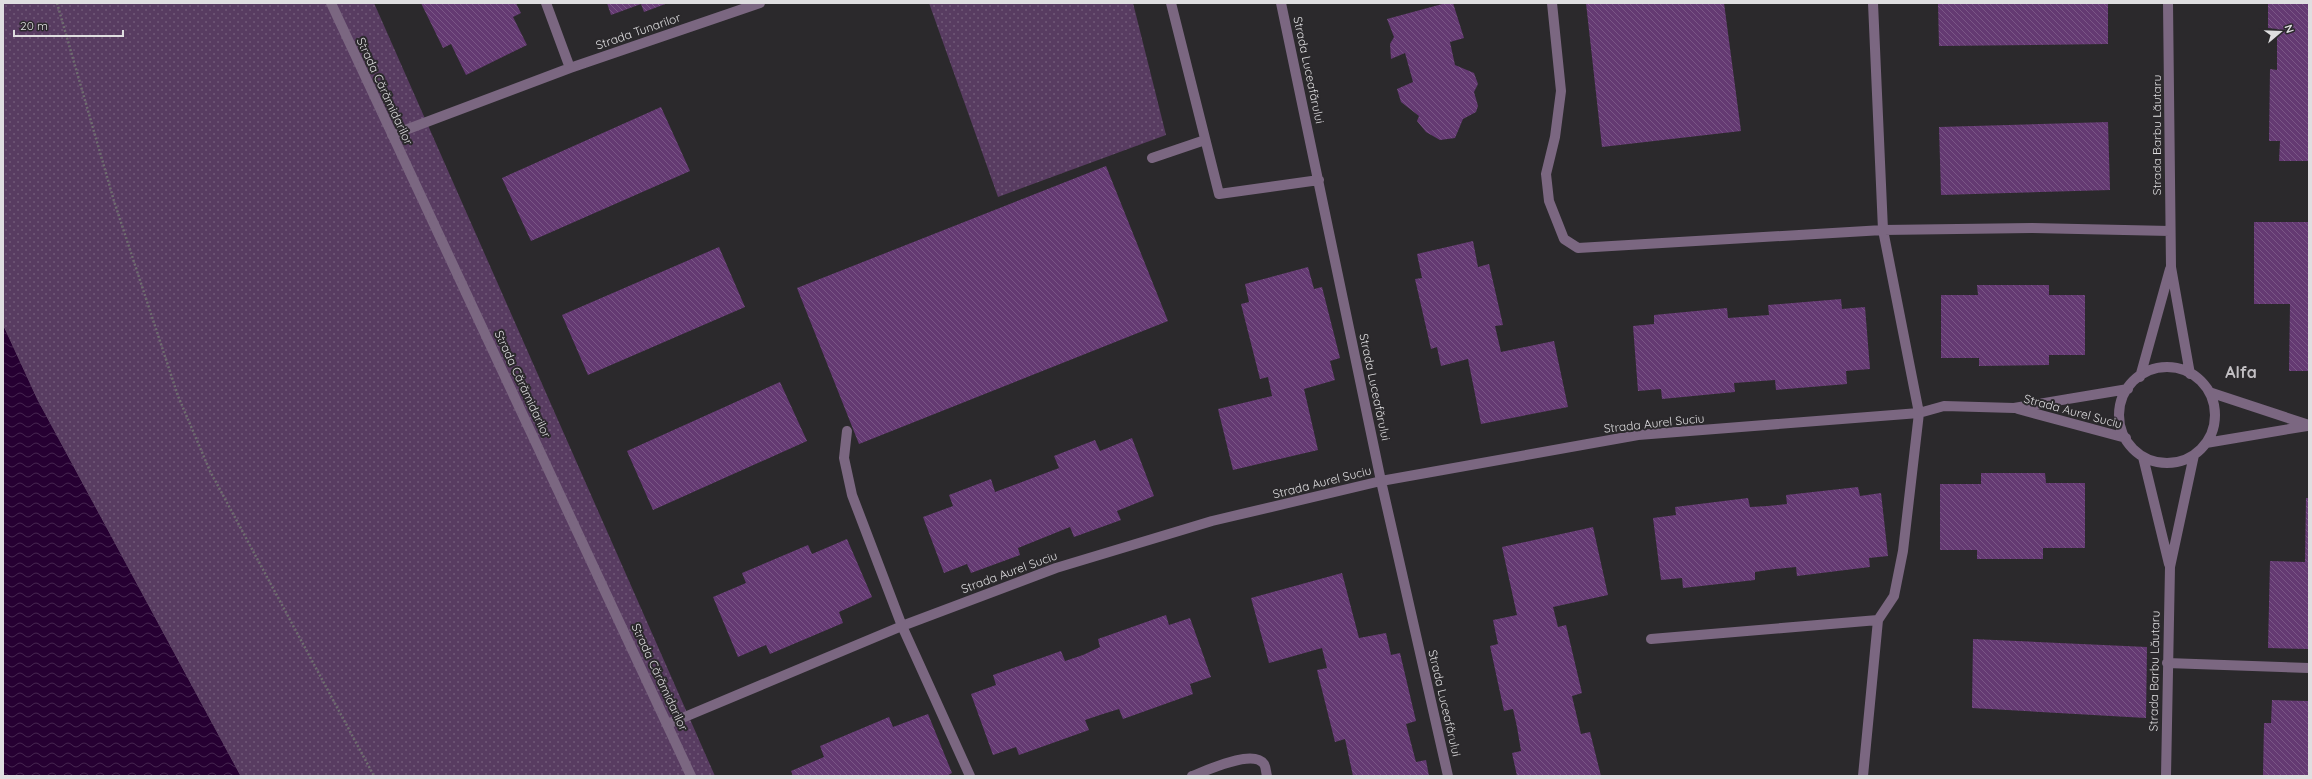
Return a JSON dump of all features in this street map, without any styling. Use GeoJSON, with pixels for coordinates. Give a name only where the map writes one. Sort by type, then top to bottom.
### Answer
{"type":"FeatureCollection","features":[{"type":"Feature","properties":{"kind":"street","name":"Strada Cărămidarilor"},"geometry":{"type":"LineString","coordinates":[[331,3],[691,776]]}},
{"type":"Feature","properties":{"kind":"street"},"geometry":{"type":"LineString","coordinates":[[546,3],[570,68]]}},
{"type":"Feature","properties":{"kind":"street","name":"Strada Tunarilor"},"geometry":{"type":"LineString","coordinates":[[392,135],[570,68],[760,3]]}},
{"type":"Feature","properties":{"kind":"street"},"geometry":{"type":"LineString","coordinates":[[1171,3],[1219,194],[1319,180]]}},
{"type":"Feature","properties":{"kind":"street","name":"Strada Luceafărului"},"geometry":{"type":"LineString","coordinates":[[1281,3],[1381,481],[1448,776]]}},
{"type":"Feature","properties":{"kind":"street"},"geometry":{"type":"LineString","coordinates":[[1552,3],[1561,91],[1546,174],[1549,201],[1564,239],[1578,248],[1883,230],[2032,228],[2170,231]]}},
{"type":"Feature","properties":{"kind":"street"},"geometry":{"type":"LineString","coordinates":[[1863,776],[1878,620],[1894,596],[1904,550],[1919,413],[1883,230],[1873,3]]}},
{"type":"Feature","properties":{"kind":"street","name":"Strada Barbu Lăutaru"},"geometry":{"type":"LineString","coordinates":[[2168,3],[2170,267],[2190,374]]}},
{"type":"Feature","properties":{"kind":"street"},"geometry":{"type":"LineString","coordinates":[[1152,158],[1205,140]]}},
{"type":"Feature","properties":{"kind":"street","name":"Strada Barbu Lăutaru"},"geometry":{"type":"LineString","coordinates":[[2140,377],[2170,267]]}},
{"type":"Feature","properties":{"kind":"street"},"geometry":{"type":"LineString","coordinates":[[2165,368],[2182,370],[2190,374],[2197,378],[2209,392],[2214,409],[2213,427],[2206,443],[2194,456],[2178,462],[2166,463],[2143,457],[2130,446],[2121,431],[2119,413],[2123,396],[2133,381],[2147,371],[2165,368]]}},
{"type":"Feature","properties":{"kind":"street","name":"Strada Aurel Suciu"},"geometry":{"type":"LineString","coordinates":[[668,724],[902,626],[1078,562],[1212,521],[1381,481],[1638,435],[1919,413],[1944,406],[2014,408],[2128,389]]}},
{"type":"Feature","properties":{"kind":"street"},"geometry":{"type":"LineString","coordinates":[[2209,392],[2309,425]]}},
{"type":"Feature","properties":{"kind":"street","name":"Strada Aurel Suciu"},"geometry":{"type":"LineString","coordinates":[[2014,408],[2126,438]]}},
{"type":"Feature","properties":{"kind":"street"},"geometry":{"type":"LineString","coordinates":[[2206,443],[2309,425]]}},
{"type":"Feature","properties":{"kind":"street"},"geometry":{"type":"LineString","coordinates":[[847,431],[844,458],[852,495],[902,626],[970,776]]}},
{"type":"Feature","properties":{"kind":"street","name":"Strada Barbu Lăutaru"},"geometry":{"type":"LineString","coordinates":[[2166,776],[2170,567],[2194,456]]}},
{"type":"Feature","properties":{"kind":"street","name":"Strada Barbu Lăutaru"},"geometry":{"type":"LineString","coordinates":[[2143,457],[2170,567]]}},
{"type":"Feature","properties":{"kind":"street"},"geometry":{"type":"LineString","coordinates":[[1650,638],[1878,620]]}},
{"type":"Feature","properties":{"kind":"street"},"geometry":{"type":"LineString","coordinates":[[2167,663],[2309,668]]}},
{"type":"Feature","properties":{"kind":"street"},"geometry":{"type":"LineString","coordinates":[[1192,776],[1243,758],[1256,758],[1264,764],[1267,776]]}},
{"type":"Feature","properties":{"kind":"path"},"geometry":{"type":"LineString","coordinates":[[57,3],[114,201],[178,396],[210,471],[374,776]]}},
{"type":"Feature","properties":{"kind":"shaded area"},"geometry":{"type":"Polygon","coordinates":[[[3,3],[374,3],[715,776],[241,776],[38,400],[3,324],[3,3]]]}},
{"type":"Feature","properties":{"kind":"shaded area"},"geometry":{"type":"Polygon","coordinates":[[[929,3],[1133,3],[1166,135],[998,197],[929,3]]]}},
{"type":"Feature","properties":{"kind":"water"},"geometry":{"type":"Polygon","coordinates":[[[3,324],[38,400],[241,776],[3,776],[3,324]]]}},
{"type":"Feature","properties":{"kind":"building"},"geometry":{"type":"Polygon","coordinates":[[[421,3],[516,3],[521,13],[513,17],[527,45],[466,75],[451,44],[443,48],[421,3]]]}},
{"type":"Feature","properties":{"kind":"building"},"geometry":{"type":"Polygon","coordinates":[[[607,3],[668,3],[644,12],[641,4],[611,15],[607,3]]]}},
{"type":"Feature","properties":{"kind":"building"},"geometry":{"type":"Polygon","coordinates":[[[1446,3],[1453,3],[1464,38],[1450,42],[1455,65],[1474,73],[1478,84],[1474,92],[1478,106],[1476,112],[1463,119],[1455,138],[1440,140],[1426,132],[1417,121],[1419,116],[1401,102],[1397,89],[1413,82],[1405,53],[1391,59],[1390,44],[1394,37],[1387,19],[1446,3]]]}},
{"type":"Feature","properties":{"kind":"building"},"geometry":{"type":"Polygon","coordinates":[[[1586,3],[1724,3],[1741,131],[1602,147],[1586,3]]]}},
{"type":"Feature","properties":{"kind":"building"},"geometry":{"type":"Polygon","coordinates":[[[1938,3],[2108,3],[2108,44],[1939,46],[1938,3]]]}},
{"type":"Feature","properties":{"kind":"building"},"geometry":{"type":"Polygon","coordinates":[[[2268,3],[2309,3],[2309,161],[2279,161],[2280,141],[2269,141],[2270,69],[2277,70],[2277,29],[2268,28],[2268,3]]]}},
{"type":"Feature","properties":{"kind":"building"},"geometry":{"type":"Polygon","coordinates":[[[661,107],[690,171],[531,241],[502,178],[661,107]]]}},
{"type":"Feature","properties":{"kind":"building"},"geometry":{"type":"Polygon","coordinates":[[[2108,122],[2110,190],[1941,195],[1939,127],[2108,122]]]}},
{"type":"Feature","properties":{"kind":"building"},"geometry":{"type":"Polygon","coordinates":[[[1106,166],[1168,321],[859,444],[797,288],[1106,166]]]}},
{"type":"Feature","properties":{"kind":"building"},"geometry":{"type":"Polygon","coordinates":[[[2254,222],[2309,222],[2309,371],[2289,371],[2290,304],[2254,304],[2254,222]]]}},
{"type":"Feature","properties":{"kind":"building"},"geometry":{"type":"Polygon","coordinates":[[[1473,241],[1478,267],[1489,264],[1503,325],[1495,326],[1501,352],[1554,341],[1568,407],[1481,424],[1468,359],[1441,366],[1437,347],[1431,349],[1415,279],[1422,278],[1417,254],[1473,241]]]}},
{"type":"Feature","properties":{"kind":"building"},"geometry":{"type":"Polygon","coordinates":[[[719,247],[745,307],[588,375],[562,315],[719,247]]]}},
{"type":"Feature","properties":{"kind":"building"},"geometry":{"type":"Polygon","coordinates":[[[1308,267],[1314,289],[1322,287],[1340,358],[1330,361],[1335,380],[1304,389],[1318,450],[1233,470],[1218,409],[1272,396],[1268,377],[1260,379],[1241,304],[1249,302],[1245,284],[1308,267]]]}},
{"type":"Feature","properties":{"kind":"building"},"geometry":{"type":"Polygon","coordinates":[[[1977,285],[2049,285],[2049,295],[2085,295],[2085,355],[2049,355],[2049,365],[1979,366],[1979,358],[1941,358],[1941,295],[1978,295],[1977,285]]]}},
{"type":"Feature","properties":{"kind":"building"},"geometry":{"type":"Polygon","coordinates":[[[1841,299],[1842,309],[1865,307],[1870,369],[1846,371],[1847,384],[1776,390],[1775,380],[1734,383],[1735,392],[1662,399],[1661,389],[1638,391],[1633,326],[1654,324],[1654,315],[1727,308],[1728,318],[1769,315],[1768,305],[1841,299]]]}},
{"type":"Feature","properties":{"kind":"building"},"geometry":{"type":"Polygon","coordinates":[[[780,382],[807,441],[653,510],[627,451],[780,382]]]}},
{"type":"Feature","properties":{"kind":"building"},"geometry":{"type":"Polygon","coordinates":[[[1132,438],[1154,496],[1117,511],[1121,520],[1074,537],[1070,527],[1018,548],[1020,555],[971,573],[967,564],[944,573],[923,517],[953,506],[949,495],[991,479],[995,492],[1059,468],[1054,456],[1095,440],[1100,451],[1132,438]]]}},
{"type":"Feature","properties":{"kind":"building"},"geometry":{"type":"Polygon","coordinates":[[[1981,473],[2045,473],[2046,483],[2085,483],[2085,548],[2043,548],[2043,559],[1977,559],[1977,550],[1940,550],[1940,484],[1981,484],[1981,473]]]}},
{"type":"Feature","properties":{"kind":"building"},"geometry":{"type":"Polygon","coordinates":[[[1858,487],[1860,496],[1881,493],[1888,556],[1869,558],[1870,567],[1797,576],[1796,567],[1775,569],[1755,572],[1755,580],[1683,588],[1682,578],[1661,580],[1653,518],[1676,515],[1675,507],[1748,498],[1750,507],[1787,504],[1786,495],[1858,487]]]}},
{"type":"Feature","properties":{"kind":"building"},"geometry":{"type":"Polygon","coordinates":[[[2306,498],[2309,498],[2309,649],[2268,648],[2270,561],[2305,562],[2306,498]]]}},
{"type":"Feature","properties":{"kind":"building"},"geometry":{"type":"Polygon","coordinates":[[[1593,527],[1608,595],[1553,607],[1558,627],[1566,625],[1582,693],[1572,696],[1581,734],[1590,732],[1601,776],[1517,776],[1512,753],[1521,751],[1517,727],[1513,709],[1504,711],[1490,646],[1498,644],[1493,620],[1517,615],[1502,547],[1593,527]]]}},
{"type":"Feature","properties":{"kind":"building"},"geometry":{"type":"Polygon","coordinates":[[[847,539],[872,597],[839,612],[843,623],[770,654],[766,645],[738,657],[713,597],[746,583],[742,573],[808,545],[812,554],[847,539]]]}},
{"type":"Feature","properties":{"kind":"building"},"geometry":{"type":"Polygon","coordinates":[[[1342,573],[1359,638],[1386,633],[1391,655],[1400,653],[1416,721],[1406,724],[1416,762],[1426,760],[1429,776],[1353,776],[1345,739],[1335,742],[1317,670],[1327,668],[1322,648],[1269,663],[1251,598],[1342,573]]]}},
{"type":"Feature","properties":{"kind":"building"},"geometry":{"type":"Polygon","coordinates":[[[1166,615],[1169,625],[1190,618],[1211,677],[1190,684],[1193,694],[1123,719],[1119,709],[1085,720],[1089,730],[1019,755],[1016,747],[993,755],[971,694],[996,685],[993,675],[1061,651],[1065,661],[1083,655],[1100,647],[1098,639],[1166,615]]]}},
{"type":"Feature","properties":{"kind":"building"},"geometry":{"type":"Polygon","coordinates":[[[1973,639],[2147,647],[2146,718],[1972,708],[1973,639]]]}},
{"type":"Feature","properties":{"kind":"building"},"geometry":{"type":"Polygon","coordinates":[[[2272,700],[2309,701],[2309,776],[2263,776],[2264,723],[2271,723],[2272,700]]]}},
{"type":"Feature","properties":{"kind":"building"},"geometry":{"type":"Polygon","coordinates":[[[928,714],[952,773],[946,776],[793,776],[791,771],[824,757],[820,746],[889,717],[893,727],[928,714]]]}},
{"type":"Feature","properties":{"kind":"district","name":"Alfa"},"geometry":{"type":"Point","coordinates":[2241,372]}}]}
